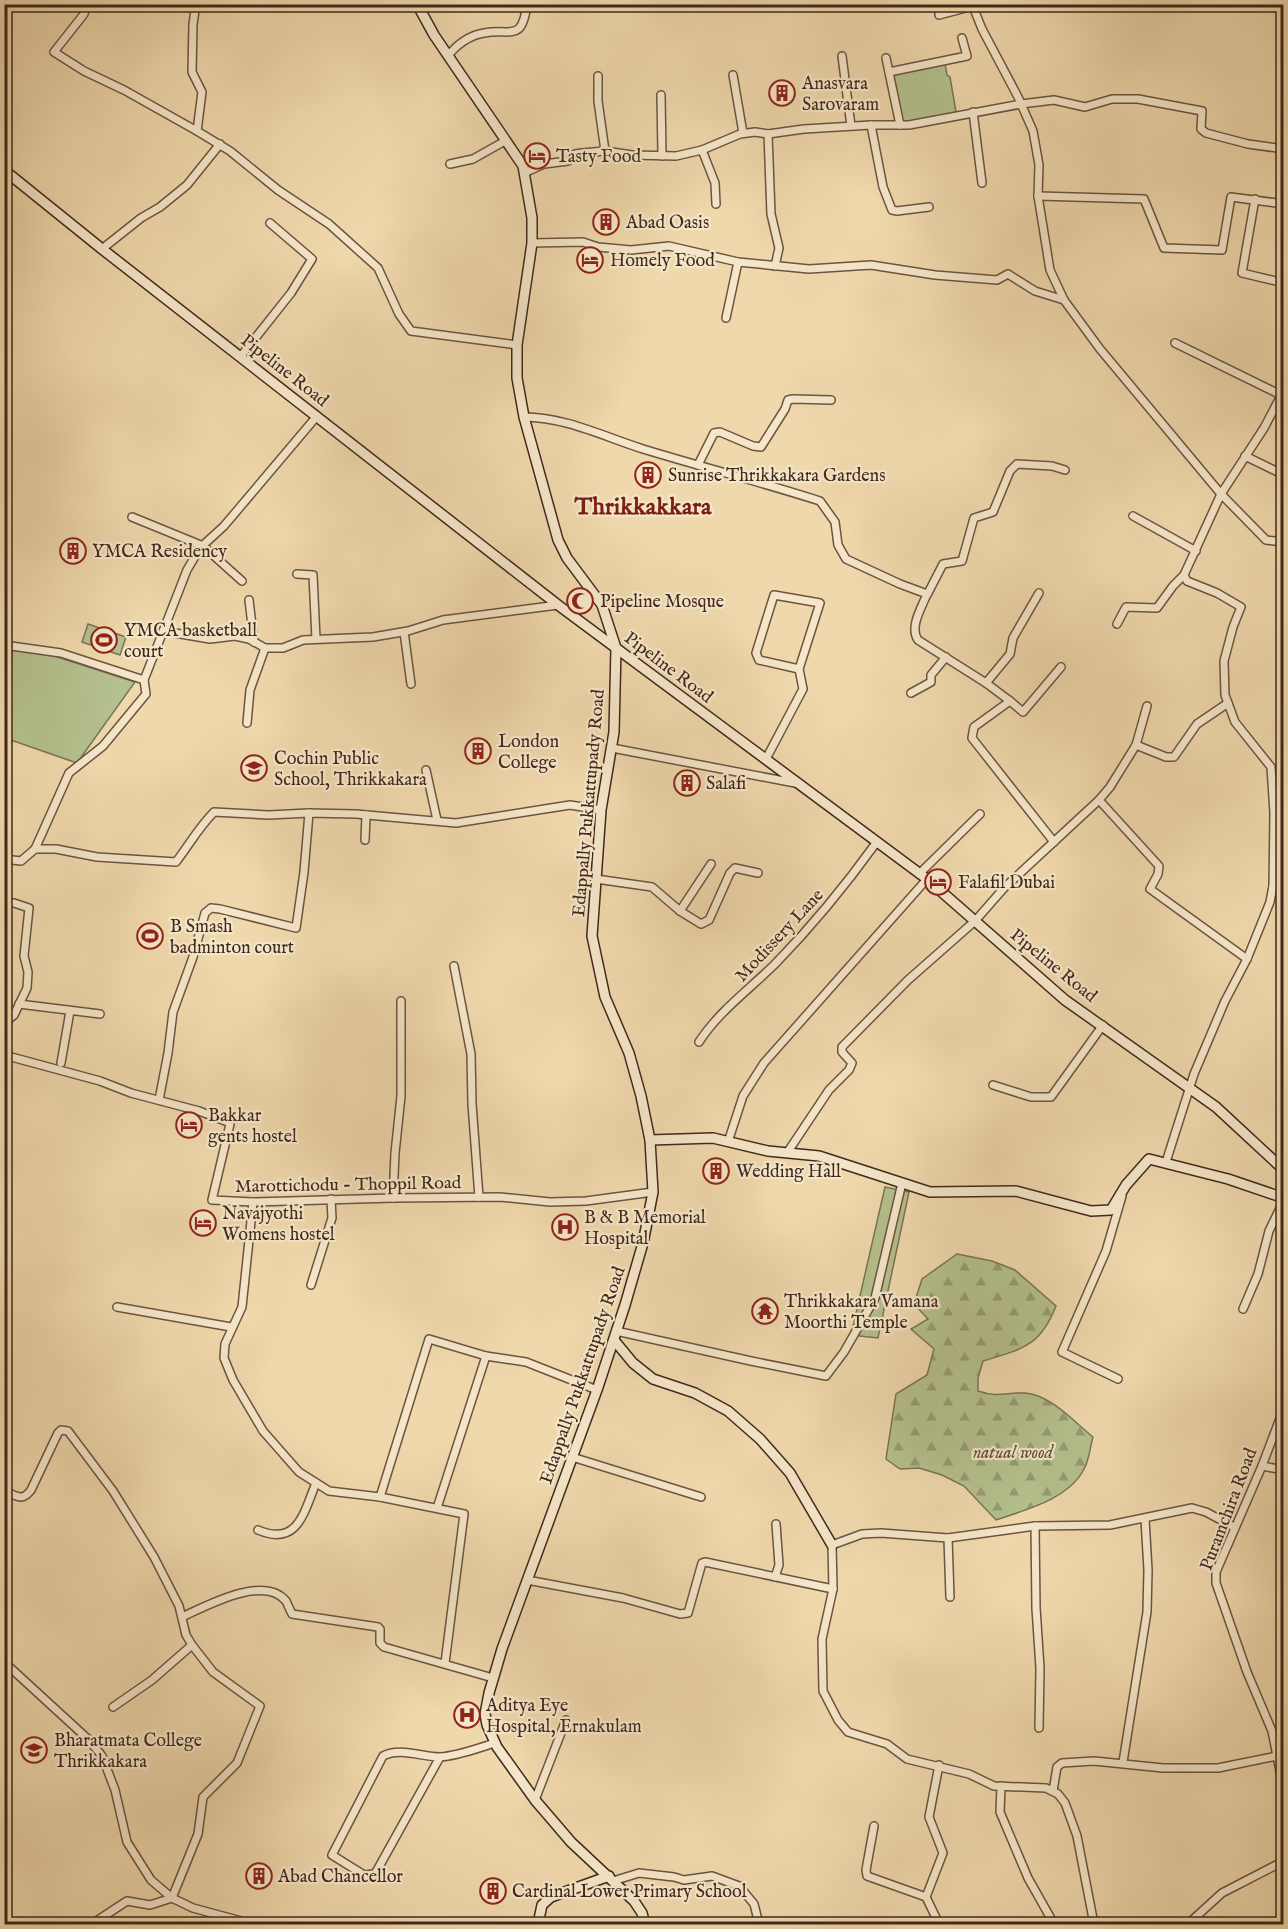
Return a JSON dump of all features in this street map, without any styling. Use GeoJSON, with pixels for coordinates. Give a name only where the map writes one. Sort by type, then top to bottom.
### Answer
{"type":"FeatureCollection","features":[{"type":"Feature","properties":{"kind":"street"},"geometry":{"type":"LineString","coordinates":[[86,4],[84,14],[54,52],[84,71],[124,90],[220,144],[278,190],[329,224],[378,268],[399,314],[411,331],[517,345]]}},
{"type":"Feature","properties":{"kind":"street"},"geometry":{"type":"LineString","coordinates":[[196,4],[193,24],[192,72],[202,92],[197,131]]}},
{"type":"Feature","properties":{"kind":"street"},"geometry":{"type":"LineString","coordinates":[[343,4],[361,6],[366,4]]}},
{"type":"Feature","properties":{"kind":"street","name":"Edappally Pukkattupady Road"},"geometry":{"type":"LineString","coordinates":[[417,4],[448,56],[523,166],[532,218],[532,243],[517,345],[517,378],[524,417],[558,540],[567,558],[602,605],[616,648],[614,732],[601,810],[593,921],[594,947],[605,997],[636,1075],[650,1140],[653,1166],[653,1192],[643,1243],[615,1335],[493,1678],[485,1714],[495,1743],[535,1800],[572,1842],[639,1908],[645,1924]]}},
{"type":"Feature","properties":{"kind":"street"},"geometry":{"type":"LineString","coordinates":[[448,56],[463,42],[483,33],[510,33],[519,28],[524,23],[527,4]]}},
{"type":"Feature","properties":{"kind":"street"},"geometry":{"type":"LineString","coordinates":[[939,15],[973,5],[1033,131],[1039,165],[1038,196],[1050,270],[1064,300],[1100,349],[1221,494],[1266,540],[1284,542]]}},
{"type":"Feature","properties":{"kind":"street"},"geometry":{"type":"LineString","coordinates":[[889,72],[967,56],[962,38]]}},
{"type":"Feature","properties":{"kind":"street"},"geometry":{"type":"LineString","coordinates":[[842,56],[851,126]]}},
{"type":"Feature","properties":{"kind":"street"},"geometry":{"type":"LineString","coordinates":[[886,58],[900,125]]}},
{"type":"Feature","properties":{"kind":"street"},"geometry":{"type":"LineString","coordinates":[[733,75],[743,134]]}},
{"type":"Feature","properties":{"kind":"street"},"geometry":{"type":"LineString","coordinates":[[598,76],[598,101],[605,151]]}},
{"type":"Feature","properties":{"kind":"street"},"geometry":{"type":"LineString","coordinates":[[661,96],[662,156]]}},
{"type":"Feature","properties":{"kind":"street"},"geometry":{"type":"LineString","coordinates":[[524,173],[544,164],[568,161],[575,154],[582,153],[605,151],[632,155],[676,156],[702,150],[743,134],[755,132],[768,134],[804,129],[900,125],[1054,100],[1085,107],[1112,99],[1138,99],[1202,111],[1201,129],[1206,133],[1248,144],[1284,149]]}},
{"type":"Feature","properties":{"kind":"street"},"geometry":{"type":"LineString","coordinates":[[973,112],[982,183]]}},
{"type":"Feature","properties":{"kind":"street"},"geometry":{"type":"LineString","coordinates":[[871,125],[883,187],[892,210],[929,207]]}},
{"type":"Feature","properties":{"kind":"street"},"geometry":{"type":"LineString","coordinates":[[768,134],[771,214],[779,248],[774,266]]}},
{"type":"Feature","properties":{"kind":"street"},"geometry":{"type":"LineString","coordinates":[[450,164],[473,159],[505,141]]}},
{"type":"Feature","properties":{"kind":"street"},"geometry":{"type":"LineString","coordinates":[[102,249],[187,185],[220,144]]}},
{"type":"Feature","properties":{"kind":"street"},"geometry":{"type":"LineString","coordinates":[[702,150],[715,183],[716,204]]}},
{"type":"Feature","properties":{"kind":"street","name":"Pipeline Road"},"geometry":{"type":"LineString","coordinates":[[4,170],[558,605],[923,877],[1065,1000],[1216,1107],[1284,1170]]}},
{"type":"Feature","properties":{"kind":"street"},"geometry":{"type":"LineString","coordinates":[[1038,196],[1144,199],[1164,248],[1222,250],[1231,197],[1284,204]]}},
{"type":"Feature","properties":{"kind":"street"},"geometry":{"type":"LineString","coordinates":[[1255,199],[1242,273],[1284,283]]}},
{"type":"Feature","properties":{"kind":"street"},"geometry":{"type":"LineString","coordinates":[[241,356],[291,293],[312,259],[270,223]]}},
{"type":"Feature","properties":{"kind":"street"},"geometry":{"type":"LineString","coordinates":[[532,243],[583,242],[598,247],[631,250],[669,246],[738,262],[809,269],[871,265],[935,275],[997,280],[1008,274],[1035,291],[1064,300]]}},
{"type":"Feature","properties":{"kind":"street"},"geometry":{"type":"LineString","coordinates":[[726,318],[738,262]]}},
{"type":"Feature","properties":{"kind":"street"},"geometry":{"type":"LineString","coordinates":[[1117,624],[1126,607],[1157,608],[1184,575],[1221,494],[1264,428],[1282,393],[1175,343]]}},
{"type":"Feature","properties":{"kind":"street"},"geometry":{"type":"LineString","coordinates":[[698,465],[714,433],[720,432],[753,446],[761,447],[786,409],[788,400],[831,400]]}},
{"type":"Feature","properties":{"kind":"street"},"geometry":{"type":"LineString","coordinates":[[4,859],[21,861],[35,849],[69,773],[103,746],[146,694],[144,680],[187,570],[203,546],[224,526],[317,416]]}},
{"type":"Feature","properties":{"kind":"street"},"geometry":{"type":"LineString","coordinates":[[524,417],[546,418],[570,424],[820,501],[835,522],[838,545],[846,559],[927,595]]}},
{"type":"Feature","properties":{"kind":"street"},"geometry":{"type":"LineString","coordinates":[[1245,456],[1284,475]]}},
{"type":"Feature","properties":{"kind":"street"},"geometry":{"type":"LineString","coordinates":[[1061,667],[1023,712],[986,683],[918,640],[915,636],[915,624],[927,595],[944,564],[962,561],[974,518],[993,512],[1010,471],[1017,464],[1052,466],[1065,470]]}},
{"type":"Feature","properties":{"kind":"street"},"geometry":{"type":"LineString","coordinates":[[132,516],[203,546],[242,581]]}},
{"type":"Feature","properties":{"kind":"street"},"geometry":{"type":"LineString","coordinates":[[1132,516],[1196,551]]}},
{"type":"Feature","properties":{"kind":"street"},"geometry":{"type":"LineString","coordinates":[[297,574],[313,575],[316,639]]}},
{"type":"Feature","properties":{"kind":"street"},"geometry":{"type":"LineString","coordinates":[[1166,1162],[1189,1088],[1217,1018],[1247,959],[1270,902],[1273,886],[1274,833],[1271,767],[1235,722],[1225,695],[1224,661],[1241,607],[1217,593],[1187,581],[1184,575]]}},
{"type":"Feature","properties":{"kind":"street"},"geometry":{"type":"LineString","coordinates":[[986,683],[1010,654],[1013,638],[1039,593]]}},
{"type":"Feature","properties":{"kind":"street"},"geometry":{"type":"LineString","coordinates":[[766,759],[803,689],[799,669],[820,603],[774,594],[756,653],[759,660],[799,669]]}},
{"type":"Feature","properties":{"kind":"street"},"geometry":{"type":"LineString","coordinates":[[249,600],[254,642]]}},
{"type":"Feature","properties":{"kind":"street"},"geometry":{"type":"LineString","coordinates":[[163,632],[210,639],[235,636],[265,648],[283,648],[303,640],[373,638],[404,632],[443,620],[558,605]]}},
{"type":"Feature","properties":{"kind":"street"},"geometry":{"type":"LineString","coordinates":[[404,632],[411,684]]}},
{"type":"Feature","properties":{"kind":"street"},"geometry":{"type":"LineString","coordinates":[[4,645],[61,653],[144,680]]}},
{"type":"Feature","properties":{"kind":"street"},"geometry":{"type":"LineString","coordinates":[[247,723],[250,690],[265,648]]}},
{"type":"Feature","properties":{"kind":"street"},"geometry":{"type":"LineString","coordinates":[[911,693],[931,682],[931,675],[946,657]]}},
{"type":"Feature","properties":{"kind":"street"},"geometry":{"type":"LineString","coordinates":[[1010,701],[974,727],[972,738],[1054,842]]}},
{"type":"Feature","properties":{"kind":"street"},"geometry":{"type":"LineString","coordinates":[[1136,745],[1166,758],[1174,757],[1197,724],[1228,703]]}},
{"type":"Feature","properties":{"kind":"street"},"geometry":{"type":"LineString","coordinates":[[787,1153],[829,1090],[849,1070],[852,1063],[842,1052],[842,1047],[908,980],[975,921],[1004,888],[1099,800],[1110,787],[1136,745],[1147,706]]}},
{"type":"Feature","properties":{"kind":"street"},"geometry":{"type":"LineString","coordinates":[[612,748],[798,784]]}},
{"type":"Feature","properties":{"kind":"street"},"geometry":{"type":"LineString","coordinates":[[426,770],[437,820]]}},
{"type":"Feature","properties":{"kind":"street"},"geometry":{"type":"LineString","coordinates":[[1099,800],[1159,866],[1158,874],[1150,889],[1247,959]]}},
{"type":"Feature","properties":{"kind":"street"},"geometry":{"type":"LineString","coordinates":[[35,849],[56,849],[97,857],[176,862],[189,846],[199,827],[213,812],[269,815],[309,813],[366,815],[456,823],[570,805],[601,810]]}},
{"type":"Feature","properties":{"kind":"street"},"geometry":{"type":"LineString","coordinates":[[159,1100],[168,1053],[172,1012],[193,957],[205,913],[211,908],[220,909],[296,928],[309,813]]}},
{"type":"Feature","properties":{"kind":"street"},"geometry":{"type":"LineString","coordinates":[[728,1142],[742,1096],[764,1063],[980,814]]}},
{"type":"Feature","properties":{"kind":"street"},"geometry":{"type":"LineString","coordinates":[[365,840],[366,815]]}},
{"type":"Feature","properties":{"kind":"street","name":"Modissery Lane"},"geometry":{"type":"LineString","coordinates":[[699,1042],[716,1019],[746,993],[811,926],[876,843]]}},
{"type":"Feature","properties":{"kind":"street"},"geometry":{"type":"LineString","coordinates":[[680,911],[711,864]]}},
{"type":"Feature","properties":{"kind":"street"},"geometry":{"type":"LineString","coordinates":[[596,879],[652,887],[680,911],[701,924],[709,920],[730,873],[735,868],[758,873]]}},
{"type":"Feature","properties":{"kind":"street"},"geometry":{"type":"LineString","coordinates":[[1273,886],[1284,890]]}},
{"type":"Feature","properties":{"kind":"street"},"geometry":{"type":"LineString","coordinates":[[4,903],[14,903],[29,908],[24,956],[28,972],[27,988],[14,1015],[4,1023]]}},
{"type":"Feature","properties":{"kind":"street"},"geometry":{"type":"LineString","coordinates":[[454,966],[471,1054],[479,1197]]}},
{"type":"Feature","properties":{"kind":"street"},"geometry":{"type":"LineString","coordinates":[[393,1197],[395,1153],[402,1096],[401,1001]]}},
{"type":"Feature","properties":{"kind":"street"},"geometry":{"type":"LineString","coordinates":[[19,1004],[100,1014]]}},
{"type":"Feature","properties":{"kind":"street"},"geometry":{"type":"LineString","coordinates":[[61,1063],[70,1011]]}},
{"type":"Feature","properties":{"kind":"street"},"geometry":{"type":"LineString","coordinates":[[993,1085],[1031,1097],[1051,1097],[1103,1026]]}},
{"type":"Feature","properties":{"kind":"street","name":"Marottichodu - Thoppil Road"},"geometry":{"type":"LineString","coordinates":[[4,1055],[228,1122],[230,1124],[212,1200],[253,1202],[393,1197],[479,1197],[550,1202],[586,1201],[653,1192]]}},
{"type":"Feature","properties":{"kind":"street"},"geometry":{"type":"LineString","coordinates":[[650,1140],[713,1138],[768,1151],[819,1156],[930,1192],[1016,1191],[1090,1211],[1112,1210],[1124,1188],[1149,1159],[1237,1182],[1284,1199],[1282,1212],[1269,1231],[1258,1274],[1243,1309]]}},
{"type":"Feature","properties":{"kind":"street"},"geometry":{"type":"LineString","coordinates":[[615,1335],[826,1376],[844,1352],[875,1299],[902,1183]]}},
{"type":"Feature","properties":{"kind":"street"},"geometry":{"type":"LineString","coordinates":[[1118,1379],[1062,1352],[1106,1251],[1124,1188]]}},
{"type":"Feature","properties":{"kind":"street"},"geometry":{"type":"LineString","coordinates":[[311,1285],[332,1218],[330,1199]]}},
{"type":"Feature","properties":{"kind":"street"},"geometry":{"type":"LineString","coordinates":[[253,1202],[242,1307],[225,1344],[224,1358],[233,1380],[263,1431],[299,1472],[329,1491],[380,1497],[464,1514],[445,1663]]}},
{"type":"Feature","properties":{"kind":"street"},"geometry":{"type":"LineString","coordinates":[[117,1307],[231,1327]]}},
{"type":"Feature","properties":{"kind":"street"},"geometry":{"type":"LineString","coordinates":[[615,1335],[633,1363],[653,1379],[695,1393],[728,1411],[760,1439],[790,1473],[832,1545],[833,1589],[822,1639],[823,1691],[837,1720],[849,1732],[887,1744],[907,1759],[969,1774],[994,1786],[1046,1788],[1058,1794],[1065,1803],[1077,1836],[1094,1924]]}},
{"type":"Feature","properties":{"kind":"street"},"geometry":{"type":"LineString","coordinates":[[380,1497],[429,1339],[486,1356],[526,1362],[597,1390]]}},
{"type":"Feature","properties":{"kind":"street"},"geometry":{"type":"LineString","coordinates":[[437,1508],[486,1356]]}},
{"type":"Feature","properties":{"kind":"street","name":"Puramchira Road"},"geometry":{"type":"LineString","coordinates":[[1284,1408],[1262,1466],[1216,1572],[1216,1583],[1247,1672],[1272,1731],[1284,1791]]}},
{"type":"Feature","properties":{"kind":"street"},"geometry":{"type":"LineString","coordinates":[[4,1491],[21,1498],[26,1497],[58,1433],[62,1430],[68,1431],[97,1468],[138,1528],[179,1606],[186,1635],[192,1645],[213,1672],[260,1706],[237,1763],[203,1797],[198,1834],[172,1898]]}},
{"type":"Feature","properties":{"kind":"street"},"geometry":{"type":"LineString","coordinates":[[572,1457],[701,1497]]}},
{"type":"Feature","properties":{"kind":"street"},"geometry":{"type":"LineString","coordinates":[[1262,1466],[1284,1470]]}},
{"type":"Feature","properties":{"kind":"street"},"geometry":{"type":"LineString","coordinates":[[258,1530],[269,1535],[282,1535],[294,1530],[316,1483]]}},
{"type":"Feature","properties":{"kind":"street"},"geometry":{"type":"LineString","coordinates":[[832,1545],[862,1534],[881,1533],[948,1538],[1035,1526],[1110,1525],[1192,1508],[1206,1512],[1234,1527]]}},
{"type":"Feature","properties":{"kind":"street"},"geometry":{"type":"LineString","coordinates":[[1123,1762],[1147,1612],[1148,1570],[1145,1519]]}},
{"type":"Feature","properties":{"kind":"street"},"geometry":{"type":"LineString","coordinates":[[775,1577],[779,1565],[776,1524]]}},
{"type":"Feature","properties":{"kind":"street"},"geometry":{"type":"LineString","coordinates":[[1035,1526],[1036,1608],[1040,1668],[1039,1728]]}},
{"type":"Feature","properties":{"kind":"street"},"geometry":{"type":"LineString","coordinates":[[948,1538],[950,1597]]}},
{"type":"Feature","properties":{"kind":"street"},"geometry":{"type":"LineString","coordinates":[[527,1580],[623,1598],[685,1614],[688,1613],[702,1563],[705,1562],[833,1589]]}},
{"type":"Feature","properties":{"kind":"street"},"geometry":{"type":"LineString","coordinates":[[182,1617],[219,1600],[242,1593],[260,1590],[271,1592],[286,1601],[292,1614],[378,1627],[380,1643],[384,1647],[493,1678]]}},
{"type":"Feature","properties":{"kind":"street"},"geometry":{"type":"LineString","coordinates":[[113,1707],[152,1680],[192,1645]]}},
{"type":"Feature","properties":{"kind":"street"},"geometry":{"type":"LineString","coordinates":[[4,1662],[89,1740],[102,1756],[115,1790],[127,1842],[151,1880],[172,1898],[193,1908],[252,1924]]}},
{"type":"Feature","properties":{"kind":"street"},"geometry":{"type":"LineString","coordinates":[[535,1800],[566,1720]]}},
{"type":"Feature","properties":{"kind":"street"},"geometry":{"type":"LineString","coordinates":[[440,1757],[375,1874],[364,1875],[332,1855],[383,1756],[398,1752],[440,1757],[468,1752],[495,1743]]}},
{"type":"Feature","properties":{"kind":"street"},"geometry":{"type":"LineString","coordinates":[[1053,1791],[1057,1767],[1062,1763],[1094,1761],[1123,1762],[1163,1768],[1218,1768],[1277,1756]]}},
{"type":"Feature","properties":{"kind":"street"},"geometry":{"type":"LineString","coordinates":[[926,1898],[943,1853],[929,1817],[939,1765]]}},
{"type":"Feature","properties":{"kind":"street"},"geometry":{"type":"LineString","coordinates":[[1001,1786],[1000,1812],[1028,1878],[1054,1924]]}},
{"type":"Feature","properties":{"kind":"street"},"geometry":{"type":"LineString","coordinates":[[874,1827],[866,1870],[867,1876],[926,1898],[939,1924]]}},
{"type":"Feature","properties":{"kind":"street"},"geometry":{"type":"LineString","coordinates":[[1188,1924],[1222,1893],[1284,1861]]}},
{"type":"Feature","properties":{"kind":"street"},"geometry":{"type":"LineString","coordinates":[[538,1924],[542,1905],[551,1897],[611,1879],[639,1874],[684,1880],[712,1876],[739,1886],[754,1904],[759,1924]]}},
{"type":"Feature","properties":{"kind":"street"},"geometry":{"type":"LineString","coordinates":[[96,1924],[98,1920],[127,1900],[150,1905],[172,1898]]}},
{"type":"Feature","properties":{"kind":"green space"},"geometry":{"type":"Polygon","coordinates":[[[945,64],[947,75],[950,77],[956,112],[901,123],[892,74],[945,64]]]}},
{"type":"Feature","properties":{"kind":"green space","name":"YMCA basketball court"},"geometry":{"type":"Polygon","coordinates":[[[88,624],[126,637],[120,655],[82,642],[88,624]]]}},
{"type":"Feature","properties":{"kind":"green space"},"geometry":{"type":"Polygon","coordinates":[[[4,649],[45,653],[135,682],[77,763],[5,738],[4,649]]]}},
{"type":"Feature","properties":{"kind":"green space"},"geometry":{"type":"Polygon","coordinates":[[[885,1187],[909,1192],[878,1338],[851,1335],[885,1187]]]}},
{"type":"Feature","properties":{"kind":"green space","name":"natual wood"},"geometry":{"type":"Polygon","coordinates":[[[957,1254],[992,1261],[1015,1270],[1056,1306],[1050,1320],[1036,1338],[1019,1349],[983,1361],[978,1378],[978,1391],[991,1394],[1035,1395],[1053,1404],[1093,1437],[1086,1466],[1068,1488],[1045,1502],[996,1520],[964,1486],[942,1475],[919,1468],[900,1469],[886,1459],[896,1394],[927,1375],[934,1349],[911,1329],[928,1319],[914,1304],[922,1279],[957,1254]]]}},
{"type":"Feature","properties":{"kind":"place","name":"Anasvara Sarovaram"},"geometry":{"type":"Point","coordinates":[782,93]}},
{"type":"Feature","properties":{"kind":"place","name":"Tasty Food"},"geometry":{"type":"Point","coordinates":[537,156]}},
{"type":"Feature","properties":{"kind":"place","name":"Abad Oasis"},"geometry":{"type":"Point","coordinates":[606,222]}},
{"type":"Feature","properties":{"kind":"place","name":"Homely Food"},"geometry":{"type":"Point","coordinates":[590,260]}},
{"type":"Feature","properties":{"kind":"place","name":"Sunrise Thrikkakara Gardens"},"geometry":{"type":"Point","coordinates":[648,475]}},
{"type":"Feature","properties":{"kind":"place","name":"YMCA Residency"},"geometry":{"type":"Point","coordinates":[73,551]}},
{"type":"Feature","properties":{"kind":"place","name":"Pipeline Mosque"},"geometry":{"type":"Point","coordinates":[580,601]}},
{"type":"Feature","properties":{"kind":"place","name":"YMCA basketball court"},"geometry":{"type":"Point","coordinates":[104,640]}},
{"type":"Feature","properties":{"kind":"place","name":"London College"},"geometry":{"type":"Point","coordinates":[478,751]}},
{"type":"Feature","properties":{"kind":"place","name":"Cochin Public School, Thrikkakara"},"geometry":{"type":"Point","coordinates":[254,768]}},
{"type":"Feature","properties":{"kind":"place","name":"Salafi"},"geometry":{"type":"Point","coordinates":[687,783]}},
{"type":"Feature","properties":{"kind":"place","name":"Falafil Dubai"},"geometry":{"type":"Point","coordinates":[938,882]}},
{"type":"Feature","properties":{"kind":"place","name":"B Smash badminton court"},"geometry":{"type":"Point","coordinates":[150,936]}},
{"type":"Feature","properties":{"kind":"place","name":"Bakkar gents hostel"},"geometry":{"type":"Point","coordinates":[189,1125]}},
{"type":"Feature","properties":{"kind":"place","name":"Wedding Hall"},"geometry":{"type":"Point","coordinates":[716,1171]}},
{"type":"Feature","properties":{"kind":"place","name":"Navajyothi Womens hostel"},"geometry":{"type":"Point","coordinates":[203,1223]}},
{"type":"Feature","properties":{"kind":"place","name":"B & B Memorial Hospital"},"geometry":{"type":"Point","coordinates":[565,1227]}},
{"type":"Feature","properties":{"kind":"place","name":"Thrikkakara Vamana Moorthi Temple"},"geometry":{"type":"Point","coordinates":[765,1311]}},
{"type":"Feature","properties":{"kind":"place","name":"Aditya Eye Hospital, Ernakulam"},"geometry":{"type":"Point","coordinates":[467,1715]}},
{"type":"Feature","properties":{"kind":"place","name":"Bharatmata College Thrikkakara"},"geometry":{"type":"Point","coordinates":[34,1750]}},
{"type":"Feature","properties":{"kind":"place","name":"Abad Chancellor"},"geometry":{"type":"Point","coordinates":[259,1876]}},
{"type":"Feature","properties":{"kind":"place","name":"Cardinal Lower Primary School"},"geometry":{"type":"Point","coordinates":[493,1891]}},
{"type":"Feature","properties":{"kind":"district","name":"Thrikkakkara"},"geometry":{"type":"Point","coordinates":[643,506]}}]}
